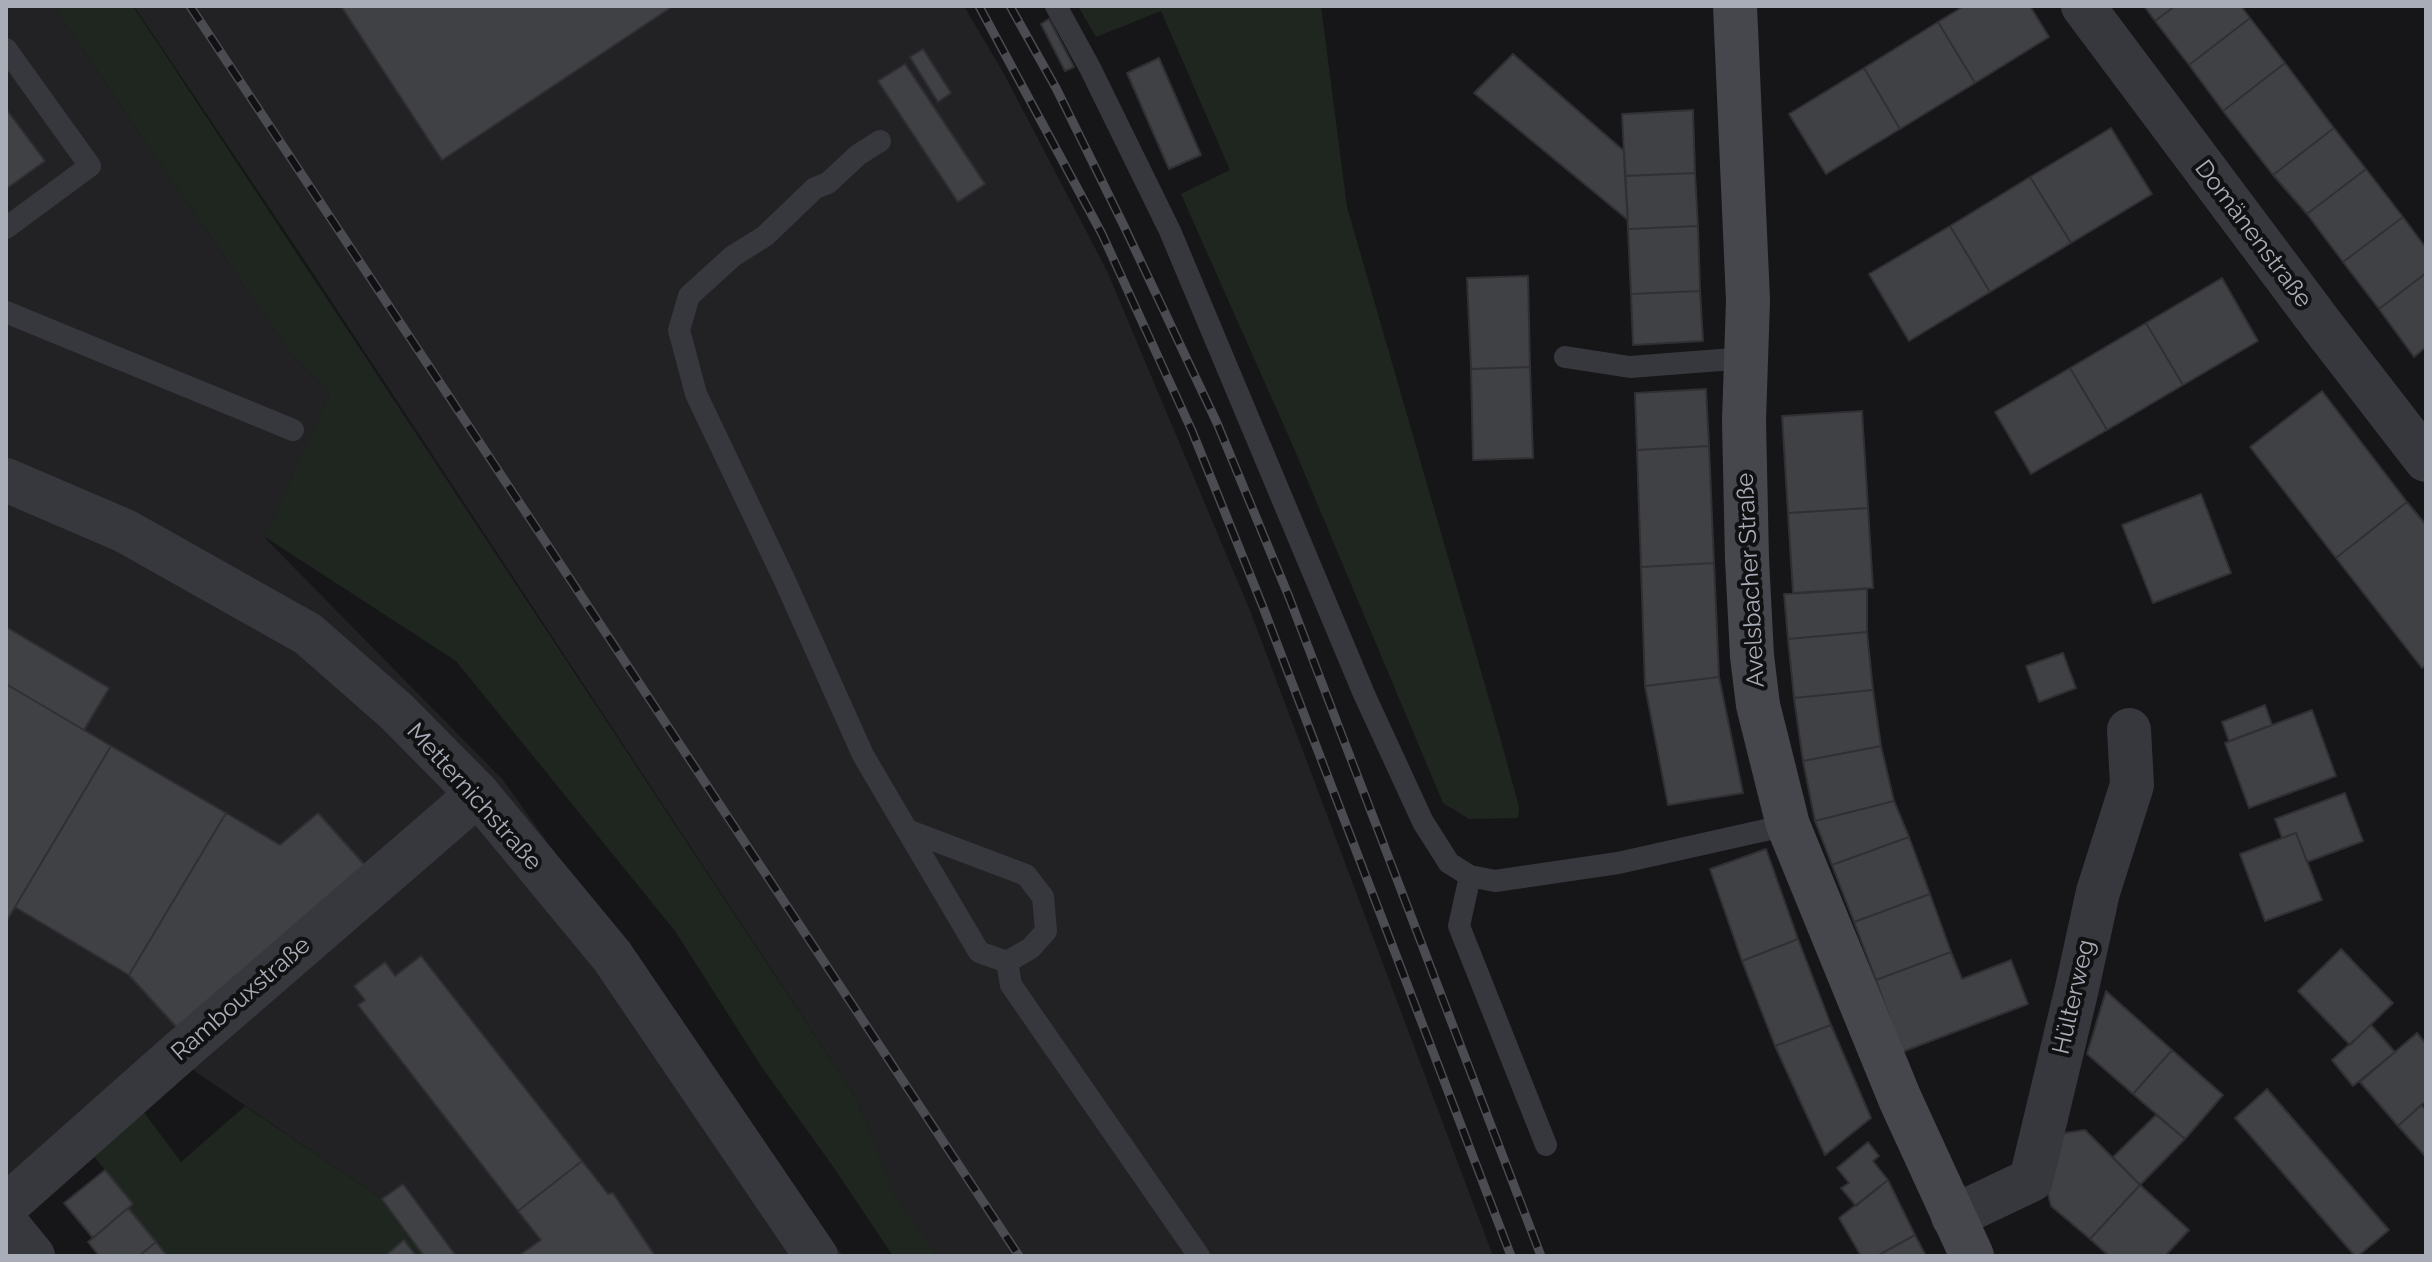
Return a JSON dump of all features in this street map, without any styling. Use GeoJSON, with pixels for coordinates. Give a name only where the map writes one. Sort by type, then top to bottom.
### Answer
{"type":"FeatureCollection","features":[{"type":"Feature","properties":{"kind":"main road","name":"Avelsbacher Straße"},"geometry":{"type":"LineString","coordinates":[[1735,6],[1748,300],[1744,421],[1747,544],[1752,656],[1758,705],[1788,825],[1900,1099],[1972,1256]]}},
{"type":"Feature","properties":{"kind":"street","name":"Domänenstraße"},"geometry":{"type":"LineString","coordinates":[[2083,6],[2426,460]]}},
{"type":"Feature","properties":{"kind":"street","name":"Metternichstraße"},"geometry":{"type":"LineString","coordinates":[[6,480],[125,531],[308,634],[397,712],[478,794],[612,956],[816,1256]]}},
{"type":"Feature","properties":{"kind":"street","name":"Hülterweg"},"geometry":{"type":"LineString","coordinates":[[1953,1217],[2031,1180],[2098,892],[2132,785],[2129,730]]}},
{"type":"Feature","properties":{"kind":"street","name":"Rambouxstraße"},"geometry":{"type":"LineString","coordinates":[[6,1206],[478,794]]}},
{"type":"Feature","properties":{"kind":"street"},"geometry":{"type":"LineString","coordinates":[[6,1223],[33,1256]]}},
{"type":"Feature","properties":{"kind":"lane"},"geometry":{"type":"LineString","coordinates":[[1056,6],[1170,231],[1364,694],[1423,822],[1449,863],[1470,876],[1495,881],[1618,863],[1788,825]]}},
{"type":"Feature","properties":{"kind":"lane"},"geometry":{"type":"LineString","coordinates":[[6,49],[90,166],[6,228]]}},
{"type":"Feature","properties":{"kind":"lane"},"geometry":{"type":"LineString","coordinates":[[880,141],[858,155],[828,183],[815,188],[765,236],[733,256],[689,296],[679,330],[696,394],[863,755],[907,830],[979,952],[1007,962],[1031,948],[1046,931],[1043,897],[1026,875],[907,830]]}},
{"type":"Feature","properties":{"kind":"lane"},"geometry":{"type":"LineString","coordinates":[[6,312],[293,430]]}},
{"type":"Feature","properties":{"kind":"lane"},"geometry":{"type":"LineString","coordinates":[[1565,357],[1630,367],[1746,358]]}},
{"type":"Feature","properties":{"kind":"lane"},"geometry":{"type":"LineString","coordinates":[[1470,876],[1459,926],[1546,1145]]}},
{"type":"Feature","properties":{"kind":"lane"},"geometry":{"type":"LineString","coordinates":[[1007,962],[1011,985],[1199,1256]]}},
{"type":"Feature","properties":{"kind":"shaded area"},"geometry":{"type":"Polygon","coordinates":[[[6,6],[53,6],[291,354],[330,392],[265,538],[503,780],[843,1256],[424,1256],[382,1199],[174,1057],[6,1206],[6,6]]]}},
{"type":"Feature","properties":{"kind":"shaded area"},"geometry":{"type":"Polygon","coordinates":[[[53,6],[133,6],[858,1101],[894,1195],[938,1256],[893,1256],[761,1066],[675,931],[456,661],[265,537],[330,392],[291,354],[53,6]]]}},
{"type":"Feature","properties":{"kind":"shaded area"},"geometry":{"type":"Polygon","coordinates":[[[134,6],[964,6],[1004,74],[1107,271],[1251,613],[1493,1256],[938,1256],[894,1196],[858,1101],[134,6]]]}},
{"type":"Feature","properties":{"kind":"shaded area"},"geometry":{"type":"Polygon","coordinates":[[[1078,6],[1321,6],[1347,207],[1498,730],[1519,807],[1518,818],[1469,819],[1443,803],[1293,446],[1181,194],[1230,170],[1161,11],[1096,37],[1078,6]]]}},
{"type":"Feature","properties":{"kind":"shaded area"},"geometry":{"type":"Polygon","coordinates":[[[245,1106],[382,1199],[424,1256],[167,1256],[128,1208],[133,1204],[92,1154],[143,1111],[181,1162],[245,1106]]]}},
{"type":"Feature","properties":{"kind":"building"},"geometry":{"type":"Polygon","coordinates":[[[341,6],[673,6],[442,160],[341,6]]]}},
{"type":"Feature","properties":{"kind":"building"},"geometry":{"type":"Polygon","coordinates":[[[1964,6],[2030,6],[2049,37],[1975,83],[1938,22],[1964,6]]]}},
{"type":"Feature","properties":{"kind":"building"},"geometry":{"type":"Polygon","coordinates":[[[2144,6],[2175,6],[2155,21],[2144,6]]]}},
{"type":"Feature","properties":{"kind":"building"},"geometry":{"type":"Polygon","coordinates":[[[2175,6],[2241,6],[2250,18],[2189,65],[2155,21],[2175,6]]]}},
{"type":"Feature","properties":{"kind":"building"},"geometry":{"type":"Polygon","coordinates":[[[2250,18],[2285,63],[2223,111],[2189,65],[2250,18]]]}},
{"type":"Feature","properties":{"kind":"building"},"geometry":{"type":"Polygon","coordinates":[[[1049,19],[1074,67],[1065,71],[1041,24],[1049,19]]]}},
{"type":"Feature","properties":{"kind":"building"},"geometry":{"type":"Polygon","coordinates":[[[1938,22],[1975,83],[1900,129],[1864,68],[1938,22]]]}},
{"type":"Feature","properties":{"kind":"building"},"geometry":{"type":"Polygon","coordinates":[[[923,49],[951,93],[938,102],[910,57],[923,49]]]}},
{"type":"Feature","properties":{"kind":"building"},"geometry":{"type":"Polygon","coordinates":[[[1513,54],[1624,151],[1628,220],[1474,93],[1513,54]]]}},
{"type":"Feature","properties":{"kind":"building"},"geometry":{"type":"Polygon","coordinates":[[[1159,58],[1201,155],[1169,169],[1127,73],[1159,58]]]}},
{"type":"Feature","properties":{"kind":"building"},"geometry":{"type":"Polygon","coordinates":[[[2285,63],[2334,128],[2273,175],[2223,111],[2285,63]]]}},
{"type":"Feature","properties":{"kind":"building"},"geometry":{"type":"Polygon","coordinates":[[[905,64],[985,184],[958,202],[878,81],[905,64]]]}},
{"type":"Feature","properties":{"kind":"building"},"geometry":{"type":"Polygon","coordinates":[[[1864,68],[1900,129],[1826,174],[1789,114],[1864,68]]]}},
{"type":"Feature","properties":{"kind":"building"},"geometry":{"type":"Polygon","coordinates":[[[6,109],[45,161],[6,189],[6,109]]]}},
{"type":"Feature","properties":{"kind":"building"},"geometry":{"type":"Polygon","coordinates":[[[1693,110],[1695,173],[1625,176],[1622,114],[1693,110]]]}},
{"type":"Feature","properties":{"kind":"building"},"geometry":{"type":"Polygon","coordinates":[[[2111,128],[2152,194],[2071,243],[2030,177],[2111,128]]]}},
{"type":"Feature","properties":{"kind":"building"},"geometry":{"type":"Polygon","coordinates":[[[2334,128],[2366,169],[2307,214],[2273,175],[2334,128]]]}},
{"type":"Feature","properties":{"kind":"building"},"geometry":{"type":"Polygon","coordinates":[[[2366,169],[2403,217],[2343,262],[2307,214],[2366,169]]]}},
{"type":"Feature","properties":{"kind":"building"},"geometry":{"type":"Polygon","coordinates":[[[1695,173],[1698,226],[1628,229],[1625,176],[1695,173]]]}},
{"type":"Feature","properties":{"kind":"building"},"geometry":{"type":"Polygon","coordinates":[[[2030,177],[2071,243],[1990,292],[1950,226],[2030,177]]]}},
{"type":"Feature","properties":{"kind":"building"},"geometry":{"type":"Polygon","coordinates":[[[2403,217],[2426,248],[2426,273],[2379,309],[2343,262],[2403,217]]]}},
{"type":"Feature","properties":{"kind":"building"},"geometry":{"type":"Polygon","coordinates":[[[1698,226],[1700,291],[1631,294],[1628,229],[1698,226]]]}},
{"type":"Feature","properties":{"kind":"building"},"geometry":{"type":"Polygon","coordinates":[[[1950,226],[1990,292],[1909,341],[1869,274],[1950,226]]]}},
{"type":"Feature","properties":{"kind":"building"},"geometry":{"type":"Polygon","coordinates":[[[2426,273],[2426,347],[2414,357],[2379,309],[2426,273]]]}},
{"type":"Feature","properties":{"kind":"building"},"geometry":{"type":"Polygon","coordinates":[[[1528,276],[1530,367],[1471,369],[1467,278],[1528,276]]]}},
{"type":"Feature","properties":{"kind":"building"},"geometry":{"type":"Polygon","coordinates":[[[2222,278],[2258,341],[2183,385],[2146,323],[2222,278]]]}},
{"type":"Feature","properties":{"kind":"building"},"geometry":{"type":"Polygon","coordinates":[[[1700,291],[1703,341],[1633,345],[1631,294],[1700,291]]]}},
{"type":"Feature","properties":{"kind":"building"},"geometry":{"type":"Polygon","coordinates":[[[2146,323],[2183,385],[2107,430],[2070,368],[2146,323]]]}},
{"type":"Feature","properties":{"kind":"building"},"geometry":{"type":"Polygon","coordinates":[[[1530,367],[1533,458],[1473,460],[1471,369],[1530,367]]]}},
{"type":"Feature","properties":{"kind":"building"},"geometry":{"type":"Polygon","coordinates":[[[2070,368],[2107,430],[2031,474],[1995,412],[2070,368]]]}},
{"type":"Feature","properties":{"kind":"building"},"geometry":{"type":"Polygon","coordinates":[[[1706,389],[1709,446],[1637,450],[1635,393],[1706,389]]]}},
{"type":"Feature","properties":{"kind":"building"},"geometry":{"type":"Polygon","coordinates":[[[2322,391],[2407,502],[2336,558],[2250,447],[2322,391]]]}},
{"type":"Feature","properties":{"kind":"building"},"geometry":{"type":"Polygon","coordinates":[[[1862,411],[1868,508],[1788,513],[1782,416],[1862,411]]]}},
{"type":"Feature","properties":{"kind":"building"},"geometry":{"type":"Polygon","coordinates":[[[1709,446],[1714,563],[1641,567],[1637,450],[1709,446]]]}},
{"type":"Feature","properties":{"kind":"building"},"geometry":{"type":"Polygon","coordinates":[[[2201,494],[2231,573],[2153,603],[2122,525],[2201,494]]]}},
{"type":"Feature","properties":{"kind":"building"},"geometry":{"type":"Polygon","coordinates":[[[2407,502],[2426,525],[2426,665],[2422,668],[2336,558],[2407,502]]]}},
{"type":"Feature","properties":{"kind":"building"},"geometry":{"type":"Polygon","coordinates":[[[1868,508],[1873,588],[1793,593],[1788,513],[1868,508]]]}},
{"type":"Feature","properties":{"kind":"building"},"geometry":{"type":"Polygon","coordinates":[[[1714,563],[1719,677],[1645,686],[1641,567],[1714,563]]]}},
{"type":"Feature","properties":{"kind":"building"},"geometry":{"type":"Polygon","coordinates":[[[1867,589],[1867,632],[1788,639],[1784,594],[1867,589]]]}},
{"type":"Feature","properties":{"kind":"building"},"geometry":{"type":"Polygon","coordinates":[[[6,627],[109,688],[84,730],[6,684],[6,627]]]}},
{"type":"Feature","properties":{"kind":"building"},"geometry":{"type":"Polygon","coordinates":[[[1867,632],[1873,690],[1794,698],[1788,639],[1867,632]]]}},
{"type":"Feature","properties":{"kind":"building"},"geometry":{"type":"Polygon","coordinates":[[[2063,653],[2076,688],[2039,702],[2026,666],[2063,653]]]}},
{"type":"Feature","properties":{"kind":"building"},"geometry":{"type":"Polygon","coordinates":[[[1719,677],[1743,793],[1668,805],[1645,686],[1719,677]]]}},
{"type":"Feature","properties":{"kind":"building"},"geometry":{"type":"Polygon","coordinates":[[[6,684],[111,746],[6,922],[6,684]]]}},
{"type":"Feature","properties":{"kind":"building"},"geometry":{"type":"Polygon","coordinates":[[[1873,690],[1881,746],[1803,761],[1794,698],[1873,690]]]}},
{"type":"Feature","properties":{"kind":"building"},"geometry":{"type":"Polygon","coordinates":[[[2265,705],[2272,725],[2229,741],[2222,722],[2265,705]]]}},
{"type":"Feature","properties":{"kind":"building"},"geometry":{"type":"Polygon","coordinates":[[[2312,710],[2336,776],[2249,808],[2225,743],[2312,710]]]}},
{"type":"Feature","properties":{"kind":"building"},"geometry":{"type":"Polygon","coordinates":[[[111,746],[226,813],[129,975],[15,907],[111,746]]]}},
{"type":"Feature","properties":{"kind":"building"},"geometry":{"type":"Polygon","coordinates":[[[1881,746],[1894,801],[1815,821],[1803,761],[1881,746]]]}},
{"type":"Feature","properties":{"kind":"building"},"geometry":{"type":"Polygon","coordinates":[[[2345,793],[2363,841],[2307,862],[2296,833],[2282,838],[2275,819],[2345,793]]]}},
{"type":"Feature","properties":{"kind":"building"},"geometry":{"type":"Polygon","coordinates":[[[1894,801],[1909,837],[1832,865],[1815,821],[1894,801]]]}},
{"type":"Feature","properties":{"kind":"building"},"geometry":{"type":"Polygon","coordinates":[[[226,813],[280,845],[318,813],[370,871],[181,1032],[129,975],[226,813]]]}},
{"type":"Feature","properties":{"kind":"building"},"geometry":{"type":"Polygon","coordinates":[[[2296,833],[2322,900],[2265,921],[2240,854],[2296,833]]]}},
{"type":"Feature","properties":{"kind":"building"},"geometry":{"type":"Polygon","coordinates":[[[1909,837],[1930,894],[1854,922],[1832,865],[1909,837]]]}},
{"type":"Feature","properties":{"kind":"building"},"geometry":{"type":"Polygon","coordinates":[[[1766,849],[1798,939],[1742,961],[1710,869],[1766,849]]]}},
{"type":"Feature","properties":{"kind":"building"},"geometry":{"type":"Polygon","coordinates":[[[1930,894],[1951,952],[1876,980],[1854,922],[1930,894]]]}},
{"type":"Feature","properties":{"kind":"building"},"geometry":{"type":"Polygon","coordinates":[[[1798,939],[1831,1025],[1775,1046],[1742,961],[1798,939]]]}},
{"type":"Feature","properties":{"kind":"building"},"geometry":{"type":"Polygon","coordinates":[[[2341,949],[2393,1003],[2350,1045],[2298,991],[2341,949]]]}},
{"type":"Feature","properties":{"kind":"building"},"geometry":{"type":"Polygon","coordinates":[[[1951,952],[1962,979],[2011,960],[2028,1004],[1902,1052],[1876,980],[1951,952]]]}},
{"type":"Feature","properties":{"kind":"building"},"geometry":{"type":"Polygon","coordinates":[[[421,956],[582,1161],[518,1211],[358,1005],[365,1000],[354,986],[385,962],[395,976],[421,956]]]}},
{"type":"Feature","properties":{"kind":"building"},"geometry":{"type":"Polygon","coordinates":[[[2106,991],[2172,1050],[2133,1094],[2087,1054],[2106,991]]]}},
{"type":"Feature","properties":{"kind":"building"},"geometry":{"type":"Polygon","coordinates":[[[1831,1025],[1871,1118],[1825,1155],[1775,1046],[1831,1025]]]}},
{"type":"Feature","properties":{"kind":"building"},"geometry":{"type":"Polygon","coordinates":[[[2371,1025],[2395,1052],[2353,1086],[2332,1060],[2371,1025]]]}},
{"type":"Feature","properties":{"kind":"building"},"geometry":{"type":"Polygon","coordinates":[[[2417,1033],[2426,1044],[2426,1101],[2398,1126],[2360,1082],[2417,1033]]]}},
{"type":"Feature","properties":{"kind":"building"},"geometry":{"type":"Polygon","coordinates":[[[2172,1050],[2223,1095],[2185,1139],[2133,1094],[2172,1050]]]}},
{"type":"Feature","properties":{"kind":"building"},"geometry":{"type":"Polygon","coordinates":[[[2267,1089],[2389,1230],[2358,1256],[2235,1118],[2267,1089]]]}},
{"type":"Feature","properties":{"kind":"building"},"geometry":{"type":"Polygon","coordinates":[[[2421,1105],[2426,1110],[2426,1157],[2398,1126],[2421,1105]]]}},
{"type":"Feature","properties":{"kind":"building"},"geometry":{"type":"Polygon","coordinates":[[[2156,1115],[2185,1139],[2140,1185],[2113,1157],[2156,1115]]]}},
{"type":"Feature","properties":{"kind":"building"},"geometry":{"type":"Polygon","coordinates":[[[2085,1130],[2140,1185],[2090,1239],[2051,1206],[2046,1187],[2064,1133],[2085,1130]]]}},
{"type":"Feature","properties":{"kind":"building"},"geometry":{"type":"Polygon","coordinates":[[[1868,1142],[1879,1156],[1873,1161],[1888,1180],[1856,1206],[1841,1188],[1849,1183],[1837,1168],[1868,1142]]]}},
{"type":"Feature","properties":{"kind":"building"},"geometry":{"type":"Polygon","coordinates":[[[582,1161],[608,1194],[613,1193],[655,1256],[518,1256],[541,1240],[518,1211],[582,1161]]]}},
{"type":"Feature","properties":{"kind":"building"},"geometry":{"type":"Polygon","coordinates":[[[105,1170],[133,1204],[93,1238],[64,1203],[105,1170]]]}},
{"type":"Feature","properties":{"kind":"building"},"geometry":{"type":"Polygon","coordinates":[[[1888,1180],[1915,1235],[1877,1256],[1861,1256],[1839,1218],[1888,1180]]]}},
{"type":"Feature","properties":{"kind":"building"},"geometry":{"type":"Polygon","coordinates":[[[403,1184],[456,1256],[424,1256],[382,1199],[403,1184]]]}},
{"type":"Feature","properties":{"kind":"building"},"geometry":{"type":"Polygon","coordinates":[[[2140,1185],[2189,1230],[2165,1256],[2109,1256],[2090,1239],[2140,1185]]]}},
{"type":"Feature","properties":{"kind":"building"},"geometry":{"type":"Polygon","coordinates":[[[128,1208],[156,1242],[139,1256],[99,1256],[88,1242],[128,1208]]]}},
{"type":"Feature","properties":{"kind":"building"},"geometry":{"type":"Polygon","coordinates":[[[1915,1235],[1926,1256],[1877,1256],[1915,1235]]]}},
{"type":"Feature","properties":{"kind":"building"},"geometry":{"type":"Polygon","coordinates":[[[404,1240],[416,1256],[385,1256],[404,1240]]]}},
{"type":"Feature","properties":{"kind":"building"},"geometry":{"type":"Polygon","coordinates":[[[156,1242],[167,1256],[139,1256],[156,1242]]]}},
{"type":"Feature","properties":{"kind":"railway"},"geometry":{"type":"LineString","coordinates":[[190,6],[1019,1256]]}},
{"type":"Feature","properties":{"kind":"railway"},"geometry":{"type":"LineString","coordinates":[[979,6],[1102,234],[1192,431],[1263,607],[1511,1256]]}},
{"type":"Feature","properties":{"kind":"railway"},"geometry":{"type":"LineString","coordinates":[[1010,6],[1056,88],[1217,423],[1289,597],[1541,1256]]}}]}
